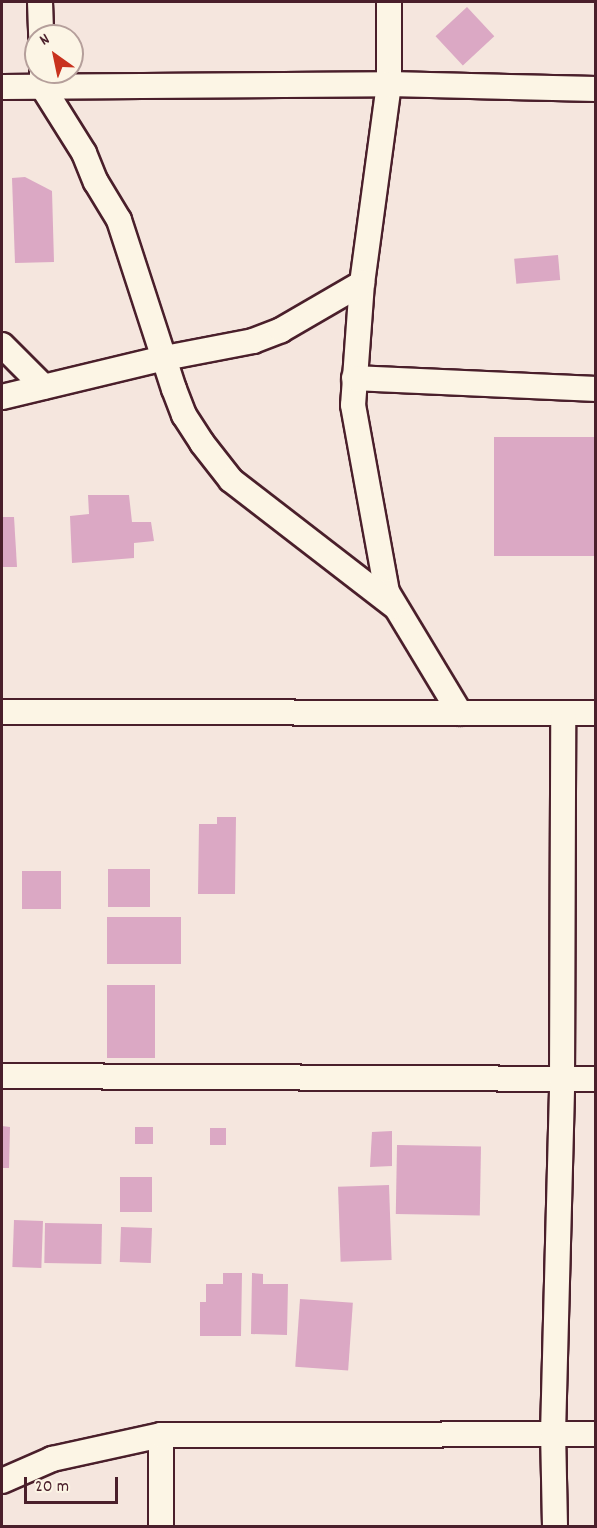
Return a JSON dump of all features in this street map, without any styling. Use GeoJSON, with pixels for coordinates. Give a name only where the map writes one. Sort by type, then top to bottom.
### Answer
{"type":"FeatureCollection","features":[{"type":"Feature","properties":{"kind":"street"},"geometry":{"type":"LineString","coordinates":[[40,2],[41,24]]}},
{"type":"Feature","properties":{"kind":"street"},"geometry":{"type":"LineString","coordinates":[[389,2],[390,84],[362,284],[353,405],[384,577],[394,606],[460,713]]}},
{"type":"Feature","properties":{"kind":"street"},"geometry":{"type":"LineString","coordinates":[[84,80],[596,89]]}},
{"type":"Feature","properties":{"kind":"street"},"geometry":{"type":"LineString","coordinates":[[2,87],[24,83]]}},
{"type":"Feature","properties":{"kind":"street"},"geometry":{"type":"LineString","coordinates":[[45,84],[84,153],[96,182],[119,220],[184,415],[231,480],[394,606]]}},
{"type":"Feature","properties":{"kind":"street"},"geometry":{"type":"LineString","coordinates":[[2,397],[262,337],[281,330],[362,284]]}},
{"type":"Feature","properties":{"kind":"street"},"geometry":{"type":"LineString","coordinates":[[2,345],[44,387]]}},
{"type":"Feature","properties":{"kind":"street"},"geometry":{"type":"LineString","coordinates":[[354,378],[596,388]]}},
{"type":"Feature","properties":{"kind":"street"},"geometry":{"type":"LineString","coordinates":[[2,712],[596,713]]}},
{"type":"Feature","properties":{"kind":"street"},"geometry":{"type":"LineString","coordinates":[[555,1527],[553,1434],[562,1079],[563,713]]}},
{"type":"Feature","properties":{"kind":"street"},"geometry":{"type":"LineString","coordinates":[[2,1076],[596,1079]]}},
{"type":"Feature","properties":{"kind":"street"},"geometry":{"type":"LineString","coordinates":[[2,1480],[52,1459],[161,1435],[596,1434]]}},
{"type":"Feature","properties":{"kind":"street"},"geometry":{"type":"LineString","coordinates":[[161,1435],[161,1527]]}},
{"type":"Feature","properties":{"kind":"building"},"geometry":{"type":"Polygon","coordinates":[[[467,7],[494,36],[463,66],[436,36],[467,7]]]}},
{"type":"Feature","properties":{"kind":"building"},"geometry":{"type":"Polygon","coordinates":[[[25,177],[52,191],[54,262],[15,263],[12,178],[25,177]]]}},
{"type":"Feature","properties":{"kind":"building"},"geometry":{"type":"Polygon","coordinates":[[[558,255],[560,280],[516,284],[514,259],[558,255]]]}},
{"type":"Feature","properties":{"kind":"building"},"geometry":{"type":"Polygon","coordinates":[[[494,437],[596,437],[596,556],[494,556],[494,437]]]}},
{"type":"Feature","properties":{"kind":"building"},"geometry":{"type":"Polygon","coordinates":[[[88,495],[129,495],[132,522],[151,522],[154,541],[134,543],[134,558],[72,563],[70,516],[89,514],[88,495]]]}},
{"type":"Feature","properties":{"kind":"building"},"geometry":{"type":"Polygon","coordinates":[[[2,517],[14,517],[17,567],[2,567],[2,517]]]}},
{"type":"Feature","properties":{"kind":"building"},"geometry":{"type":"Polygon","coordinates":[[[217,817],[236,817],[235,894],[198,894],[199,824],[217,824],[217,817]]]}},
{"type":"Feature","properties":{"kind":"building"},"geometry":{"type":"Polygon","coordinates":[[[108,869],[150,869],[150,907],[108,907],[108,869]]]}},
{"type":"Feature","properties":{"kind":"building"},"geometry":{"type":"Polygon","coordinates":[[[22,871],[61,871],[61,909],[22,909],[22,871]]]}},
{"type":"Feature","properties":{"kind":"building"},"geometry":{"type":"Polygon","coordinates":[[[107,917],[181,917],[181,964],[107,964],[107,917]]]}},
{"type":"Feature","properties":{"kind":"building"},"geometry":{"type":"Polygon","coordinates":[[[107,985],[155,985],[155,1058],[107,1058],[107,985]]]}},
{"type":"Feature","properties":{"kind":"building"},"geometry":{"type":"Polygon","coordinates":[[[2,1126],[10,1127],[9,1168],[2,1168],[2,1126]]]}},
{"type":"Feature","properties":{"kind":"building"},"geometry":{"type":"Polygon","coordinates":[[[135,1127],[153,1127],[153,1144],[135,1144],[135,1127]]]}},
{"type":"Feature","properties":{"kind":"building"},"geometry":{"type":"Polygon","coordinates":[[[210,1128],[226,1128],[226,1145],[210,1145],[210,1128]]]}},
{"type":"Feature","properties":{"kind":"building"},"geometry":{"type":"Polygon","coordinates":[[[392,1131],[392,1166],[370,1167],[372,1132],[392,1131]]]}},
{"type":"Feature","properties":{"kind":"building"},"geometry":{"type":"Polygon","coordinates":[[[397,1145],[481,1146],[480,1215],[396,1214],[397,1145]]]}},
{"type":"Feature","properties":{"kind":"building"},"geometry":{"type":"Polygon","coordinates":[[[120,1177],[152,1177],[152,1212],[120,1212],[120,1177]]]}},
{"type":"Feature","properties":{"kind":"building"},"geometry":{"type":"Polygon","coordinates":[[[389,1185],[392,1260],[341,1262],[338,1187],[389,1185]]]}},
{"type":"Feature","properties":{"kind":"building"},"geometry":{"type":"Polygon","coordinates":[[[14,1220],[43,1221],[41,1268],[12,1267],[14,1220]]]}},
{"type":"Feature","properties":{"kind":"building"},"geometry":{"type":"Polygon","coordinates":[[[45,1223],[102,1224],[101,1264],[44,1263],[45,1223]]]}},
{"type":"Feature","properties":{"kind":"building"},"geometry":{"type":"Polygon","coordinates":[[[121,1227],[152,1228],[151,1263],[120,1262],[121,1227]]]}},
{"type":"Feature","properties":{"kind":"building"},"geometry":{"type":"Polygon","coordinates":[[[223,1273],[242,1273],[241,1336],[200,1336],[200,1302],[206,1302],[206,1284],[223,1284],[223,1273]]]}},
{"type":"Feature","properties":{"kind":"building"},"geometry":{"type":"Polygon","coordinates":[[[252,1273],[263,1274],[263,1284],[288,1284],[287,1335],[251,1334],[252,1273]]]}},
{"type":"Feature","properties":{"kind":"building"},"geometry":{"type":"Polygon","coordinates":[[[300,1299],[353,1303],[348,1371],[295,1367],[300,1299]]]}}]}
